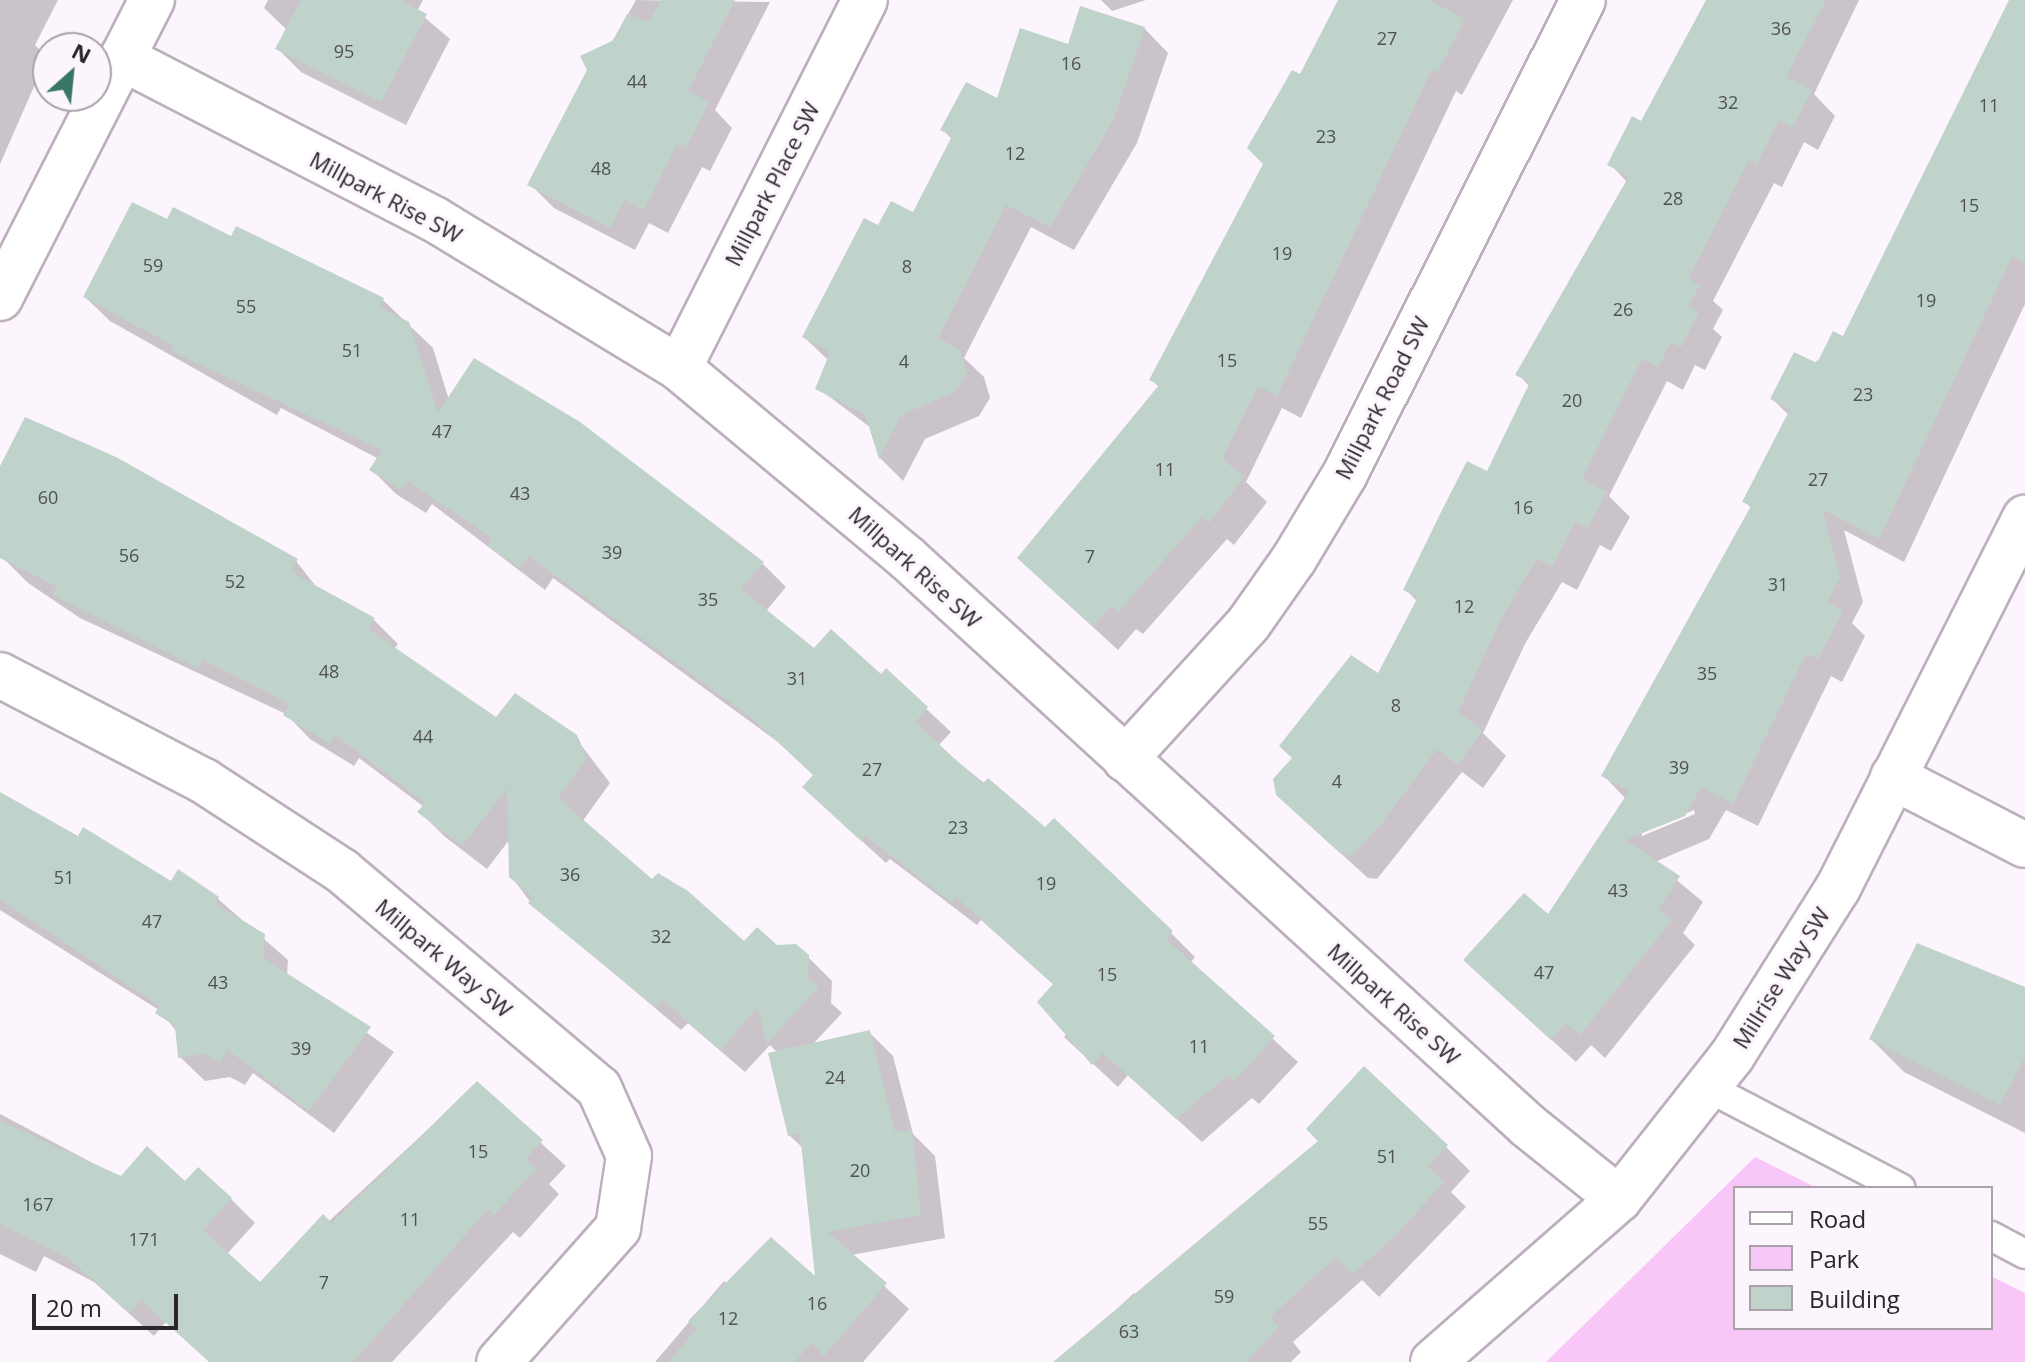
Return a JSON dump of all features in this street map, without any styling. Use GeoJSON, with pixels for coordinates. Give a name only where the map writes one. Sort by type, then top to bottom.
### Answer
{"type":"FeatureCollection","features":[{"type":"Feature","properties":{"kind":"street"},"geometry":{"type":"LineString","coordinates":[[0,298],[152,0]]}},
{"type":"Feature","properties":{"kind":"street","name":"Millpark Place SW"},"geometry":{"type":"LineString","coordinates":[[679,368],[865,0]]}},
{"type":"Feature","properties":{"kind":"street","name":"Millpark Road SW"},"geometry":{"type":"LineString","coordinates":[[1125,759],[1249,623],[1294,559],[1345,474],[1583,0]]}},
{"type":"Feature","properties":{"kind":"street","name":"Millpark Rise SW"},"geometry":{"type":"LineString","coordinates":[[122,58],[434,219],[679,368],[907,558],[1527,1125],[1619,1199]]}},
{"type":"Feature","properties":{"kind":"street","name":"Millrise Way SW"},"geometry":{"type":"LineString","coordinates":[[1433,1362],[1619,1199],[1709,1088],[1838,888],[2025,518]]}},
{"type":"Feature","properties":{"kind":"street","name":"Millpark Way SW"},"geometry":{"type":"LineString","coordinates":[[0,675],[204,781],[342,871],[599,1088],[629,1156],[618,1228],[499,1362]]}},
{"type":"Feature","properties":{"kind":"street"},"geometry":{"type":"LineString","coordinates":[[1893,777],[2025,845]]}},
{"type":"Feature","properties":{"kind":"lane"},"geometry":{"type":"LineString","coordinates":[[1709,1088],[1896,1186]]}},
{"type":"Feature","properties":{"kind":"lane"},"geometry":{"type":"LineString","coordinates":[[1993,1237],[2025,1254]]}},
{"type":"Feature","properties":{"kind":"green space"},"geometry":{"type":"Polygon","coordinates":[[[1755,1157],[1813,1186],[1733,1186],[1733,1330],[1993,1330],[1993,1277],[2025,1293],[2025,1362],[1546,1362],[1755,1157]]]}},
{"type":"Feature","properties":{"kind":"building"},"geometry":{"type":"Polygon","coordinates":[[[301,0],[400,0],[427,14],[381,102],[275,49],[301,0]]]}},
{"type":"Feature","properties":{"kind":"building"},"geometry":{"type":"Polygon","coordinates":[[[661,0],[735,0],[688,91],[709,102],[686,148],[677,144],[644,210],[624,200],[610,228],[527,185],[587,70],[580,56],[614,40],[627,14],[649,22],[661,0]]]}},
{"type":"Feature","properties":{"kind":"building"},"geometry":{"type":"Polygon","coordinates":[[[1338,0],[1428,0],[1465,19],[1438,72],[1432,69],[1277,396],[1258,386],[1222,459],[1244,477],[1209,523],[1202,517],[1118,612],[1111,606],[1093,627],[1017,558],[1159,385],[1149,380],[1263,164],[1247,148],[1292,70],[1300,74],[1338,0]]]}},
{"type":"Feature","properties":{"kind":"building"},"geometry":{"type":"Polygon","coordinates":[[[1706,0],[1826,0],[1786,77],[1812,90],[1793,127],[1779,120],[1757,164],[1749,160],[1688,279],[1700,285],[1688,306],[1699,312],[1681,347],[1671,342],[1658,367],[1642,359],[1582,479],[1607,492],[1587,528],[1575,522],[1552,567],[1537,559],[1502,617],[1458,712],[1483,730],[1458,765],[1437,749],[1382,823],[1352,856],[1341,854],[1276,795],[1273,779],[1292,758],[1279,746],[1351,655],[1378,673],[1418,597],[1403,590],[1442,510],[1467,461],[1487,471],[1530,382],[1515,375],[1629,176],[1607,165],[1632,116],[1641,121],[1706,0]]]}},
{"type":"Feature","properties":{"kind":"building"},"geometry":{"type":"Polygon","coordinates":[[[2009,0],[2025,0],[2025,263],[2012,257],[1879,539],[1822,509],[1840,577],[1827,602],[1843,610],[1818,659],[1806,654],[1733,804],[1701,787],[1685,816],[1625,840],[1680,876],[1658,910],[1672,920],[1580,1035],[1566,1023],[1551,1040],[1463,960],[1524,893],[1548,914],[1629,791],[1601,776],[1751,506],[1742,502],[1790,409],[1770,399],[1794,352],[1817,363],[1833,331],[1843,336],[2009,0]]]}},
{"type":"Feature","properties":{"kind":"building"},"geometry":{"type":"Polygon","coordinates":[[[1080,6],[1145,27],[1114,119],[1050,227],[1006,205],[938,338],[960,350],[967,373],[955,392],[901,415],[879,459],[865,414],[815,389],[830,352],[802,337],[864,218],[878,225],[891,201],[913,212],[952,136],[940,130],[966,82],[997,98],[1020,28],[1068,44],[1080,6]]]}},
{"type":"Feature","properties":{"kind":"building"},"geometry":{"type":"Polygon","coordinates":[[[132,202],[167,219],[173,207],[231,236],[236,226],[384,298],[380,307],[409,322],[438,413],[474,358],[580,422],[764,562],[741,589],[814,648],[831,629],[881,674],[886,668],[928,707],[915,722],[982,784],[988,778],[1045,827],[1054,818],[1173,931],[1166,939],[1275,1036],[1234,1082],[1227,1076],[1176,1119],[1103,1053],[1092,1065],[1037,1002],[1053,984],[956,897],[951,902],[865,836],[861,841],[802,787],[813,775],[752,718],[528,556],[520,568],[487,546],[492,538],[407,481],[401,490],[369,470],[382,450],[171,351],[174,346],[83,297],[132,202]]]}},
{"type":"Feature","properties":{"kind":"building"},"geometry":{"type":"Polygon","coordinates":[[[25,417],[116,457],[298,559],[291,572],[375,618],[368,629],[496,717],[515,693],[577,735],[587,758],[558,798],[652,879],[658,873],[688,891],[744,941],[757,927],[777,945],[796,944],[809,955],[808,978],[819,987],[766,1044],[758,1007],[720,1050],[663,1000],[656,1008],[528,903],[533,897],[509,877],[507,788],[462,846],[417,812],[425,803],[335,735],[330,744],[283,715],[290,704],[203,660],[198,668],[53,595],[57,587],[0,558],[0,466],[25,417]]]}},
{"type":"Feature","properties":{"kind":"building"},"geometry":{"type":"Polygon","coordinates":[[[0,792],[78,836],[83,827],[171,881],[178,869],[219,897],[215,904],[265,934],[263,958],[371,1027],[309,1111],[228,1050],[220,1062],[204,1054],[178,1058],[175,1026],[155,1013],[159,1006],[0,899],[0,792]]]}},
{"type":"Feature","properties":{"kind":"building"},"geometry":{"type":"Polygon","coordinates":[[[1917,943],[2025,987],[2025,1057],[2000,1105],[1869,1039],[1917,943]]]}},
{"type":"Feature","properties":{"kind":"building"},"geometry":{"type":"Polygon","coordinates":[[[870,1030],[895,1132],[912,1130],[921,1215],[827,1232],[887,1283],[824,1356],[811,1343],[795,1362],[668,1362],[697,1329],[688,1321],[771,1237],[815,1276],[800,1134],[788,1136],[768,1053],[870,1030]]]}},
{"type":"Feature","properties":{"kind":"building"},"geometry":{"type":"Polygon","coordinates":[[[1364,1066],[1448,1145],[1428,1167],[1444,1182],[1393,1238],[1353,1274],[1336,1257],[1270,1317],[1279,1327],[1246,1362],[1053,1362],[1318,1141],[1306,1129],[1364,1066]]]}},
{"type":"Feature","properties":{"kind":"building"},"geometry":{"type":"Polygon","coordinates":[[[477,1081],[543,1140],[526,1159],[536,1169],[494,1215],[488,1209],[353,1362],[209,1362],[141,1300],[129,1313],[68,1258],[0,1224],[0,1121],[121,1176],[147,1146],[185,1181],[198,1167],[232,1198],[203,1230],[260,1282],[323,1214],[332,1223],[477,1081]]]}}]}
